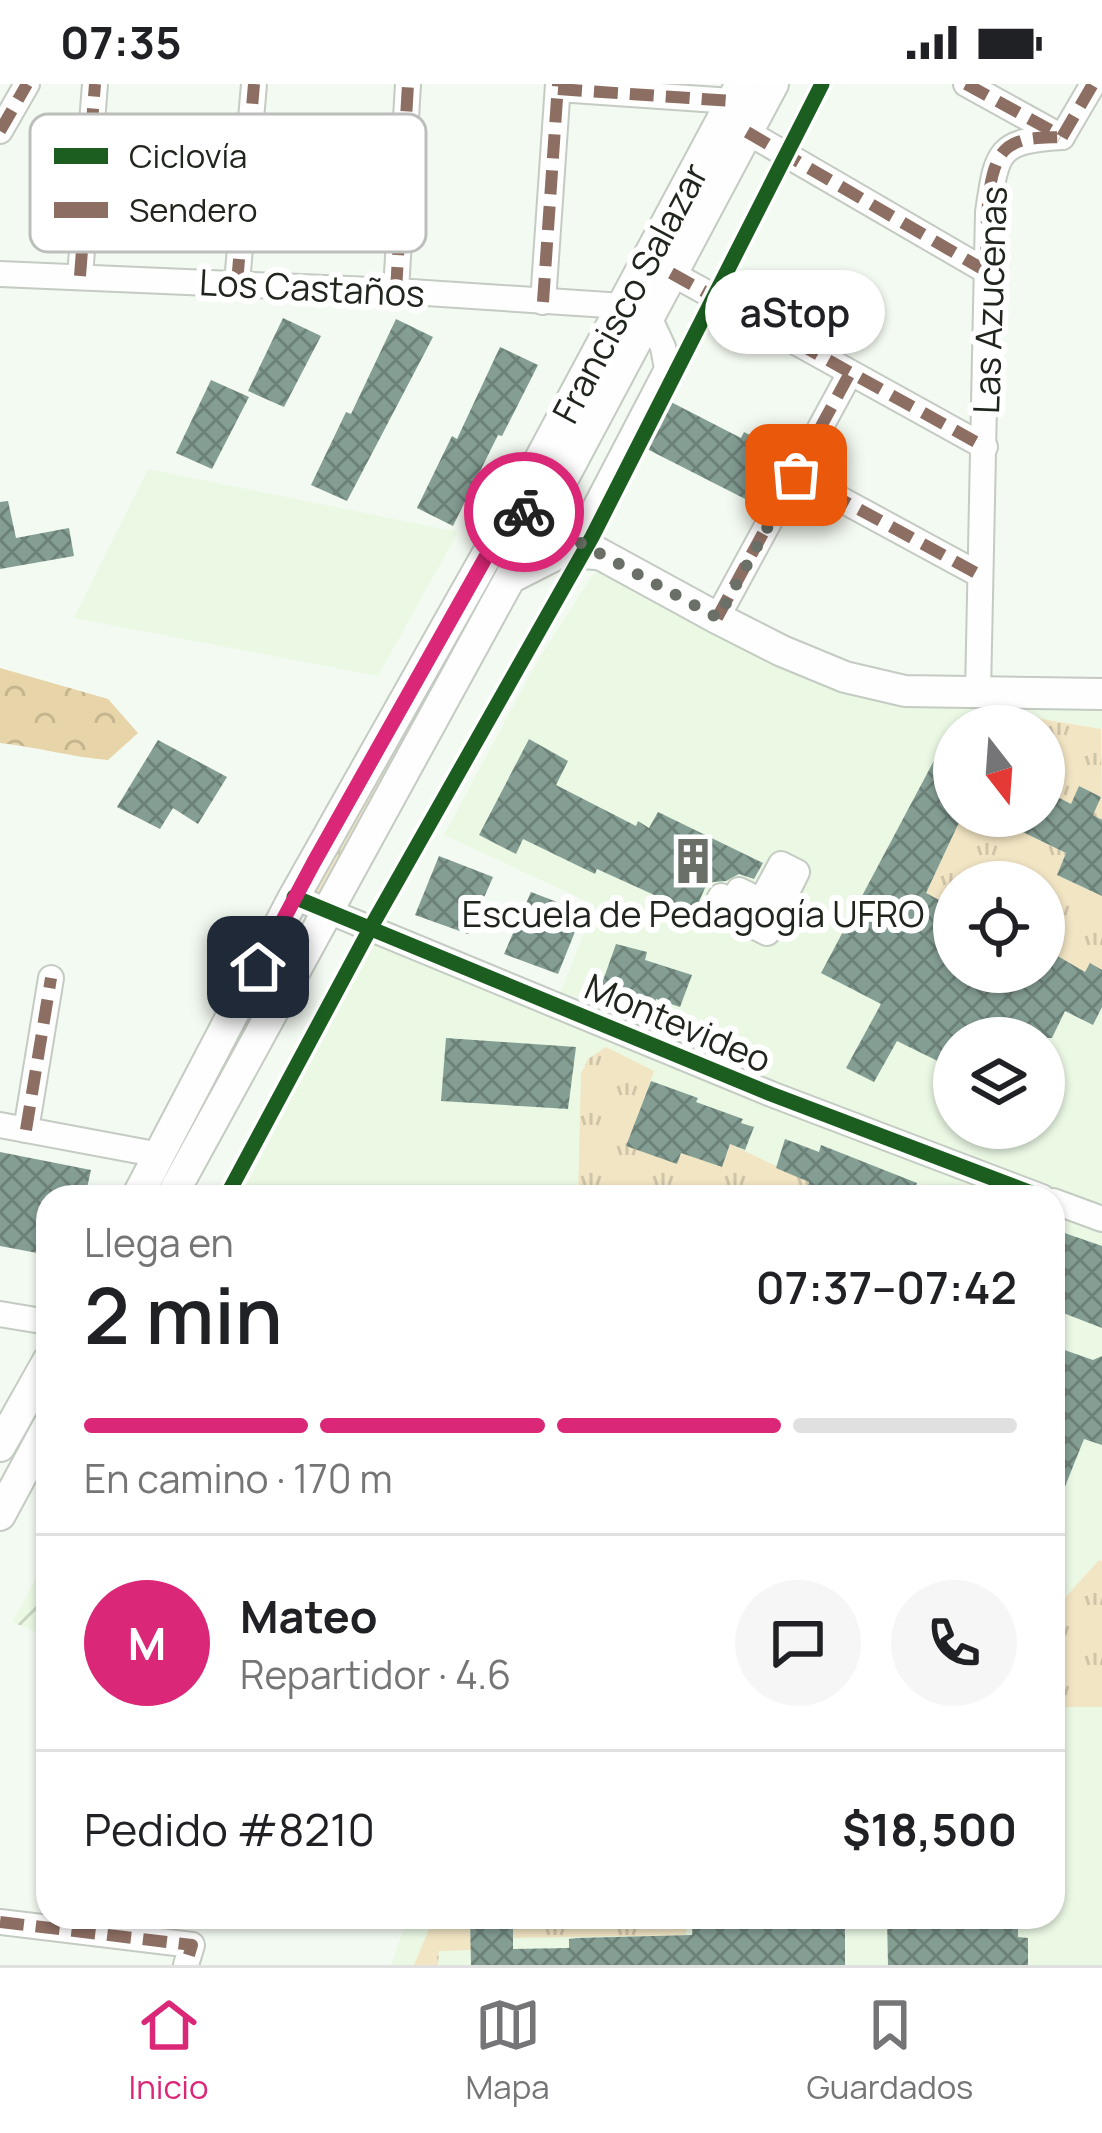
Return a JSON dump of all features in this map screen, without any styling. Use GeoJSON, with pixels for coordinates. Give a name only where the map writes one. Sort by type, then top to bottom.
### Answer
{"type":"FeatureCollection","features":[{"type":"Feature","properties":{"kind":"main road","name":"Francisco Salazar"},"geometry":{"type":"LineString","coordinates":[[636,311],[671,273],[773,84]]}},
{"type":"Feature","properties":{"kind":"main road","name":"Francisco Salazar"},"geometry":{"type":"LineString","coordinates":[[143,1185],[294,897],[527,514],[636,311],[737,93]]}},
{"type":"Feature","properties":{"kind":"main road","name":"Francisco Salazar"},"geometry":{"type":"LineString","coordinates":[[177,1185],[510,578],[527,514]]}},
{"type":"Feature","properties":{"kind":"main road"},"geometry":{"type":"LineString","coordinates":[[527,514],[782,651],[844,677],[905,691],[1102,694]]}},
{"type":"Feature","properties":{"kind":"main road"},"geometry":{"type":"LineString","coordinates":[[510,578],[561,552],[587,548]]}},
{"type":"Feature","properties":{"kind":"main road"},"geometry":{"type":"LineString","coordinates":[[0,1446],[36,1382]]}},
{"type":"Feature","properties":{"kind":"main road"},"geometry":{"type":"LineString","coordinates":[[0,1515],[36,1448]]}},
{"type":"Feature","properties":{"kind":"street"},"geometry":{"type":"LineString","coordinates":[[0,131],[27,84]]}},
{"type":"Feature","properties":{"kind":"street"},"geometry":{"type":"LineString","coordinates":[[93,114],[95,84]]}},
{"type":"Feature","properties":{"kind":"street"},"geometry":{"type":"LineString","coordinates":[[252,114],[254,84]]}},
{"type":"Feature","properties":{"kind":"street"},"geometry":{"type":"LineString","coordinates":[[406,114],[408,84]]}},
{"type":"Feature","properties":{"kind":"street"},"geometry":{"type":"LineString","coordinates":[[966,84],[1062,137],[1093,93]]}},
{"type":"Feature","properties":{"kind":"street"},"geometry":{"type":"LineString","coordinates":[[543,302],[558,87],[737,93]]}},
{"type":"Feature","properties":{"kind":"street"},"geometry":{"type":"LineString","coordinates":[[747,132],[986,271]]}},
{"type":"Feature","properties":{"kind":"street","name":"Las Azucenas"},"geometry":{"type":"LineString","coordinates":[[978,693],[986,271],[995,165],[1007,148],[1025,139],[1062,137]]}},
{"type":"Feature","properties":{"kind":"street"},"geometry":{"type":"LineString","coordinates":[[80,276],[82,252]]}},
{"type":"Feature","properties":{"kind":"street"},"geometry":{"type":"LineString","coordinates":[[238,284],[241,252]]}},
{"type":"Feature","properties":{"kind":"street"},"geometry":{"type":"LineString","coordinates":[[396,291],[398,252]]}},
{"type":"Feature","properties":{"kind":"street"},"geometry":{"type":"LineString","coordinates":[[671,273],[985,447]]}},
{"type":"Feature","properties":{"kind":"street","name":"Los Castaños"},"geometry":{"type":"LineString","coordinates":[[0,274],[396,291],[636,311]]}},
{"type":"Feature","properties":{"kind":"street","name":"Francisco Salazar"},"geometry":{"type":"LineString","coordinates":[[587,548],[620,458],[667,369],[663,347],[636,311]]}},
{"type":"Feature","properties":{"kind":"street"},"geometry":{"type":"LineString","coordinates":[[718,618],[850,373]]}},
{"type":"Feature","properties":{"kind":"street"},"geometry":{"type":"LineString","coordinates":[[796,475],[980,575]]}},
{"type":"Feature","properties":{"kind":"street","name":"Montevideo"},"geometry":{"type":"LineString","coordinates":[[294,897],[771,1094],[1010,1185]]}},
{"type":"Feature","properties":{"kind":"street"},"geometry":{"type":"LineString","coordinates":[[51,978],[13,1128],[160,1154]]}},
{"type":"Feature","properties":{"kind":"street"},"geometry":{"type":"LineString","coordinates":[[1065,1205],[1102,1219]]}},
{"type":"Feature","properties":{"kind":"street"},"geometry":{"type":"LineString","coordinates":[[0,1314],[36,1320]]}},
{"type":"Feature","properties":{"kind":"street"},"geometry":{"type":"LineString","coordinates":[[0,1922],[36,1928]]}},
{"type":"Feature","properties":{"kind":"street"},"geometry":{"type":"LineString","coordinates":[[40,1929],[189,1955]]}},
{"type":"Feature","properties":{"kind":"shaded area"},"geometry":{"type":"Polygon","coordinates":[[[148,469],[458,532],[378,676],[74,618],[148,469]]]}},
{"type":"Feature","properties":{"kind":"shaded area"},"geometry":{"type":"Polygon","coordinates":[[[603,570],[944,705],[933,705],[933,837],[1065,837],[1065,709],[1102,710],[1102,1965],[391,1965],[404,1929],[1065,1929],[1065,1185],[246,1185],[374,942],[553,1011],[595,905],[444,835],[537,662],[593,574],[603,570]]]}},
{"type":"Feature","properties":{"kind":"shaded area"},"geometry":{"type":"Polygon","coordinates":[[[36,1579],[36,1632],[12,1622],[36,1579]]]}},
{"type":"Feature","properties":{"kind":"green space"},"geometry":{"type":"Polygon","coordinates":[[[519,522],[525,525],[322,894],[311,890],[519,522]]]}},
{"type":"Feature","properties":{"kind":"green space"},"geometry":{"type":"Polygon","coordinates":[[[0,668],[108,699],[138,733],[108,760],[0,743],[0,668]]]}},
{"type":"Feature","properties":{"kind":"green space"},"geometry":{"type":"Polygon","coordinates":[[[1065,723],[1101,729],[1102,820],[1065,804],[1065,723]]]}},
{"type":"Feature","properties":{"kind":"green space"},"geometry":{"type":"Polygon","coordinates":[[[952,837],[1033,837],[1066,853],[1063,861],[941,861],[952,837]]]}},
{"type":"Feature","properties":{"kind":"green space"},"geometry":{"type":"Polygon","coordinates":[[[933,878],[933,908],[919,908],[933,878]]]}},
{"type":"Feature","properties":{"kind":"green space"},"geometry":{"type":"Polygon","coordinates":[[[1065,879],[1102,896],[1102,970],[1090,964],[1085,972],[1065,960],[1065,879]]]}},
{"type":"Feature","properties":{"kind":"green space"},"geometry":{"type":"Polygon","coordinates":[[[606,1047],[654,1071],[627,1146],[677,1164],[686,1137],[696,1158],[722,1167],[730,1144],[808,1185],[578,1185],[581,1074],[588,1059],[606,1047]]]}},
{"type":"Feature","properties":{"kind":"green space"},"geometry":{"type":"Polygon","coordinates":[[[1102,1561],[1102,1707],[1065,1707],[1065,1598],[1102,1561]]]}},
{"type":"Feature","properties":{"kind":"green space"},"geometry":{"type":"Polygon","coordinates":[[[429,1929],[470,1929],[471,1950],[439,1951],[438,1965],[414,1965],[429,1929]]]}},
{"type":"Feature","properties":{"kind":"green space"},"geometry":{"type":"Polygon","coordinates":[[[510,1929],[686,1929],[686,1935],[508,1938],[510,1929]]]}},
{"type":"Feature","properties":{"kind":"building"},"geometry":{"type":"Polygon","coordinates":[[[283,318],[321,336],[284,407],[248,391],[283,318]]]}},
{"type":"Feature","properties":{"kind":"building"},"geometry":{"type":"Polygon","coordinates":[[[396,319],[433,337],[347,501],[311,485],[396,319]]]}},
{"type":"Feature","properties":{"kind":"building"},"geometry":{"type":"Polygon","coordinates":[[[500,347],[538,365],[453,526],[417,508],[452,436],[457,439],[500,347]]]}},
{"type":"Feature","properties":{"kind":"building"},"geometry":{"type":"Polygon","coordinates":[[[211,380],[249,397],[212,469],[176,453],[211,380]]]}},
{"type":"Feature","properties":{"kind":"building"},"geometry":{"type":"Polygon","coordinates":[[[669,401],[741,438],[744,432],[781,451],[753,503],[645,448],[669,401]]]}},
{"type":"Feature","properties":{"kind":"building"},"geometry":{"type":"Polygon","coordinates":[[[8,501],[16,538],[69,528],[74,556],[0,569],[0,502],[8,501]]]}},
{"type":"Feature","properties":{"kind":"building"},"geometry":{"type":"Polygon","coordinates":[[[529,739],[568,761],[556,785],[636,826],[638,821],[649,828],[658,812],[763,863],[754,879],[739,874],[713,882],[705,888],[694,913],[523,839],[516,854],[479,835],[529,739]]]}},
{"type":"Feature","properties":{"kind":"building"},"geometry":{"type":"Polygon","coordinates":[[[158,740],[227,777],[198,824],[173,808],[160,829],[117,807],[158,740]]]}},
{"type":"Feature","properties":{"kind":"building"},"geometry":{"type":"Polygon","coordinates":[[[933,762],[933,837],[952,837],[941,861],[933,861],[933,878],[926,893],[933,897],[933,993],[1065,993],[1065,960],[1085,972],[1090,963],[1102,970],[1102,1007],[1093,1025],[1065,1011],[1062,1017],[933,1017],[933,1059],[897,1041],[874,1082],[846,1068],[881,1004],[821,973],[933,762]]]}},
{"type":"Feature","properties":{"kind":"building"},"geometry":{"type":"Polygon","coordinates":[[[1079,786],[1101,797],[1093,815],[1102,820],[1102,896],[1065,879],[1066,853],[1033,837],[1065,837],[1065,801],[1071,804],[1079,786]]]}},
{"type":"Feature","properties":{"kind":"building"},"geometry":{"type":"Polygon","coordinates":[[[439,856],[493,877],[468,934],[415,915],[439,856]]]}},
{"type":"Feature","properties":{"kind":"building"},"geometry":{"type":"Polygon","coordinates":[[[531,892],[583,912],[558,974],[504,954],[531,892]]]}},
{"type":"Feature","properties":{"kind":"building"},"geometry":{"type":"Polygon","coordinates":[[[616,944],[647,952],[645,960],[692,975],[680,1007],[656,999],[654,1007],[600,989],[616,944]]]}},
{"type":"Feature","properties":{"kind":"building"},"geometry":{"type":"Polygon","coordinates":[[[446,1038],[576,1047],[568,1109],[441,1101],[446,1038]]]}},
{"type":"Feature","properties":{"kind":"building"},"geometry":{"type":"Polygon","coordinates":[[[651,1081],[698,1098],[696,1102],[754,1127],[745,1150],[730,1144],[722,1167],[681,1153],[677,1164],[626,1146],[651,1081]]]}},
{"type":"Feature","properties":{"kind":"building"},"geometry":{"type":"Polygon","coordinates":[[[785,1139],[819,1152],[821,1145],[917,1183],[808,1185],[776,1168],[785,1139]]]}},
{"type":"Feature","properties":{"kind":"building"},"geometry":{"type":"Polygon","coordinates":[[[0,1152],[91,1170],[88,1185],[36,1185],[36,1253],[0,1246],[0,1152]]]}},
{"type":"Feature","properties":{"kind":"building"},"geometry":{"type":"Polygon","coordinates":[[[1065,1233],[1102,1246],[1102,1328],[1065,1314],[1065,1233]]]}},
{"type":"Feature","properties":{"kind":"building"},"geometry":{"type":"Polygon","coordinates":[[[1065,1350],[1093,1360],[1102,1356],[1102,1445],[1084,1439],[1065,1486],[1065,1350]]]}},
{"type":"Feature","properties":{"kind":"building"},"geometry":{"type":"Polygon","coordinates":[[[470,1929],[513,1929],[513,1949],[569,1948],[569,1939],[577,1938],[692,1935],[692,1929],[845,1929],[845,1965],[471,1965],[470,1929]]]}},
{"type":"Feature","properties":{"kind":"building"},"geometry":{"type":"Polygon","coordinates":[[[887,1929],[1018,1929],[1018,1937],[1028,1938],[1028,1965],[888,1965],[887,1929]]]}},
{"type":"Feature","properties":{"kind":"marked path"},"geometry":{"type":"LineString","coordinates":[[0,131],[27,84]]}},
{"type":"Feature","properties":{"kind":"marked path"},"geometry":{"type":"LineString","coordinates":[[93,114],[95,84]]}},
{"type":"Feature","properties":{"kind":"marked path"},"geometry":{"type":"LineString","coordinates":[[251,114],[254,84]]}},
{"type":"Feature","properties":{"kind":"marked path"},"geometry":{"type":"LineString","coordinates":[[406,114],[408,84]]}},
{"type":"Feature","properties":{"kind":"marked path"},"geometry":{"type":"LineString","coordinates":[[543,302],[558,84]]}},
{"type":"Feature","properties":{"kind":"marked path"},"geometry":{"type":"LineString","coordinates":[[966,84],[1061,136]]}},
{"type":"Feature","properties":{"kind":"marked path"},"geometry":{"type":"LineString","coordinates":[[1062,137],[1093,84]]}},
{"type":"Feature","properties":{"kind":"marked path"},"geometry":{"type":"LineString","coordinates":[[558,89],[732,101]]}},
{"type":"Feature","properties":{"kind":"marked path"},"geometry":{"type":"LineString","coordinates":[[747,132],[986,271],[988,206],[999,159],[1019,142],[1062,137]]}},
{"type":"Feature","properties":{"kind":"marked path"},"geometry":{"type":"LineString","coordinates":[[80,276],[82,252]]}},
{"type":"Feature","properties":{"kind":"marked path"},"geometry":{"type":"LineString","coordinates":[[237,283],[240,252]]}},
{"type":"Feature","properties":{"kind":"marked path"},"geometry":{"type":"LineString","coordinates":[[396,291],[398,252]]}},
{"type":"Feature","properties":{"kind":"marked path"},"geometry":{"type":"LineString","coordinates":[[671,273],[985,447]]}},
{"type":"Feature","properties":{"kind":"marked path"},"geometry":{"type":"LineString","coordinates":[[717,618],[850,373]]}},
{"type":"Feature","properties":{"kind":"marked path"},"geometry":{"type":"LineString","coordinates":[[796,475],[980,575]]}},
{"type":"Feature","properties":{"kind":"marked path"},"geometry":{"type":"LineString","coordinates":[[26,1130],[51,978]]}},
{"type":"Feature","properties":{"kind":"marked path"},"geometry":{"type":"LineString","coordinates":[[0,1922],[36,1926]]}},
{"type":"Feature","properties":{"kind":"marked path"},"geometry":{"type":"LineString","coordinates":[[58,1929],[192,1945],[186,1965]]}},
{"type":"Feature","properties":{"kind":"cycle path"},"geometry":{"type":"LineString","coordinates":[[232,1185],[371,927],[592,537],[822,84]]}},
{"type":"Feature","properties":{"kind":"cycle path"},"geometry":{"type":"LineString","coordinates":[[294,897],[771,1094],[1010,1185]]}},
{"type":"Feature","properties":{"kind":"way so far"},"geometry":{"type":"LineString","coordinates":[[524,512],[718,618],[796,475]]}},
{"type":"Feature","properties":{"kind":"place","name":"aStop"},"geometry":{"type":"Point","coordinates":[796,475]}},
{"type":"Feature","properties":{"kind":"place","name":"Escuela de Pedagogía UFRO"},"geometry":{"type":"Point","coordinates":[693,861]}},
{"type":"Feature","properties":{"kind":"route"},"geometry":{"type":"LineString","coordinates":[[258,967],[514,507],[524,512]]}}]}
